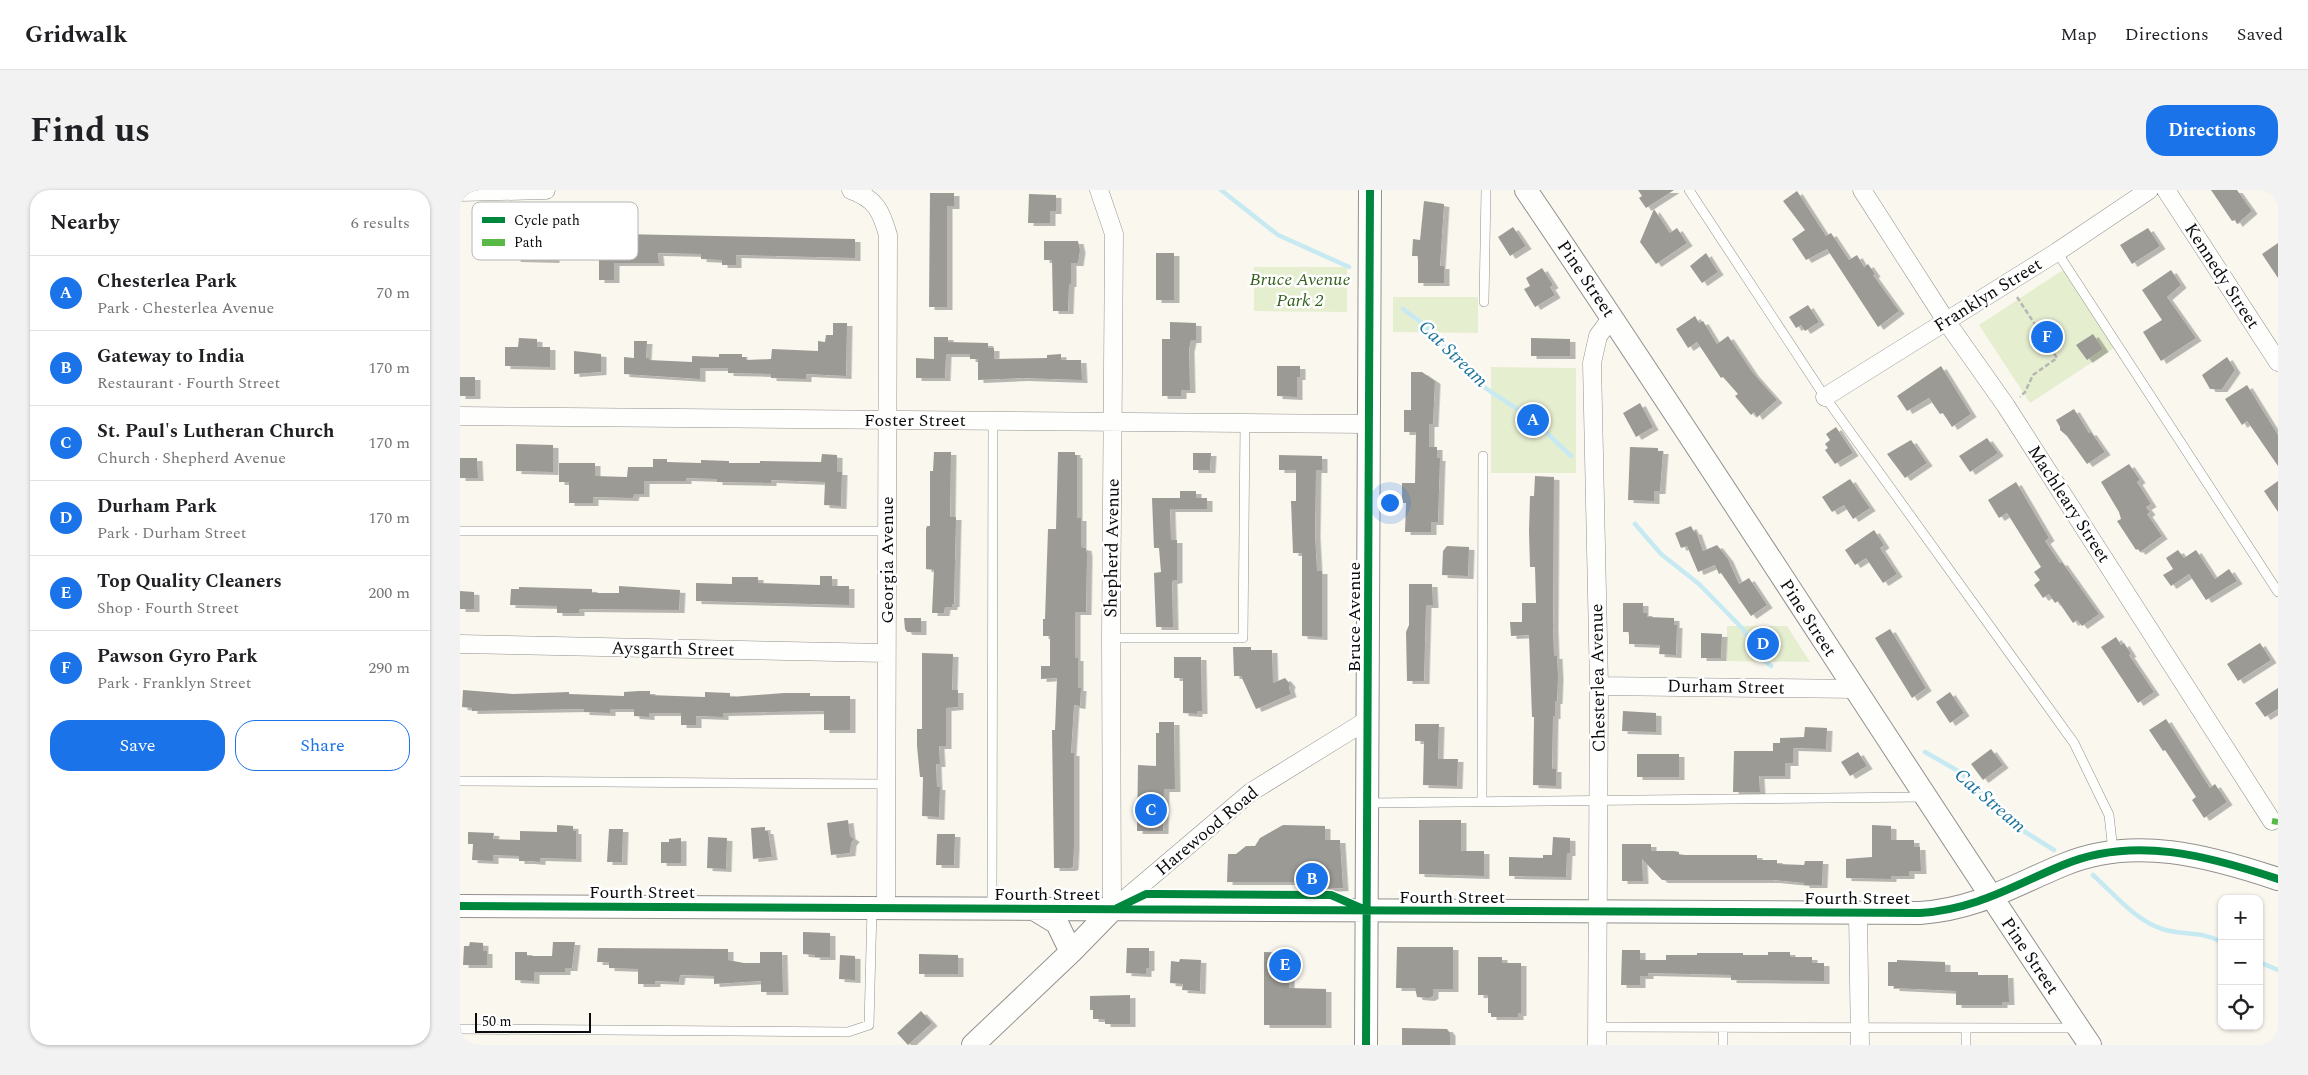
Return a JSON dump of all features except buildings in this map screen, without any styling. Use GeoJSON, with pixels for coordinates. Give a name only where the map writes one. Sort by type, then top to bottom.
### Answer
{"type":"FeatureCollection","features":[{"type":"Feature","properties":{"kind":"street"},"geometry":{"type":"LineString","coordinates":[[460,192],[546,190]]}},
{"type":"Feature","properties":{"kind":"street","name":"Georgia Avenue"},"geometry":{"type":"LineString","coordinates":[[851,190],[866,196],[882,212],[888,235],[886,784],[879,908]]}},
{"type":"Feature","properties":{"kind":"street","name":"Shepherd Avenue"},"geometry":{"type":"LineString","coordinates":[[1099,190],[1114,234],[1111,638],[1112,910]]}},
{"type":"Feature","properties":{"kind":"street","name":"Bruce Avenue"},"geometry":{"type":"LineString","coordinates":[[1366,1045],[1370,190]]}},
{"type":"Feature","properties":{"kind":"street","name":"Pine Street"},"geometry":{"type":"LineString","coordinates":[[1526,190],[2085,1037]]}},
{"type":"Feature","properties":{"kind":"street","name":"Machleary Street"},"geometry":{"type":"LineString","coordinates":[[1862,190],[1946,321],[2006,406],[2272,820]]}},
{"type":"Feature","properties":{"kind":"street","name":"Franklyn Street"},"geometry":{"type":"LineString","coordinates":[[1825,397],[2057,252],[2149,190]]}},
{"type":"Feature","properties":{"kind":"street","name":"Kennedy Street"},"geometry":{"type":"LineString","coordinates":[[2166,190],[2278,362]]}},
{"type":"Feature","properties":{"kind":"street","name":"Chesterlea Avenue"},"geometry":{"type":"LineString","coordinates":[[1597,1045],[1599,686],[1592,363],[1598,336],[1612,318]]}},
{"type":"Feature","properties":{"kind":"street","name":"Foster Street"},"geometry":{"type":"LineString","coordinates":[[460,416],[1370,424]]}},
{"type":"Feature","properties":{"kind":"street","name":"Aysgarth Street"},"geometry":{"type":"LineString","coordinates":[[460,644],[886,653]]}},
{"type":"Feature","properties":{"kind":"street","name":"Durham Street"},"geometry":{"type":"LineString","coordinates":[[1599,686],[1854,689]]}},
{"type":"Feature","properties":{"kind":"street","name":"Harewood Road"},"geometry":{"type":"LineString","coordinates":[[973,1045],[1071,952],[1112,910],[1251,792],[1369,719]]}},
{"type":"Feature","properties":{"kind":"street","name":"Fourth Street"},"geometry":{"type":"LineString","coordinates":[[460,906],[1858,914],[1944,911],[1992,898],[2064,864],[2112,851],[2186,854],[2222,861],[2278,879]]}},
{"type":"Feature","properties":{"kind":"street"},"geometry":{"type":"LineString","coordinates":[[1034,908],[1057,924],[1071,952]]}},
{"type":"Feature","properties":{"kind":"street"},"geometry":{"type":"LineString","coordinates":[[1858,914],[1860,1037]]}},
{"type":"Feature","properties":{"kind":"lane"},"geometry":{"type":"LineString","coordinates":[[1484,302],[1486,190]]}},
{"type":"Feature","properties":{"kind":"lane"},"geometry":{"type":"LineString","coordinates":[[1690,190],[1825,397],[2074,743],[2109,815],[2112,851]]}},
{"type":"Feature","properties":{"kind":"lane"},"geometry":{"type":"LineString","coordinates":[[2057,252],[2278,592]]}},
{"type":"Feature","properties":{"kind":"lane"},"geometry":{"type":"LineString","coordinates":[[992,909],[993,420]]}},
{"type":"Feature","properties":{"kind":"lane"},"geometry":{"type":"LineString","coordinates":[[1111,638],[1243,638],[1245,423]]}},
{"type":"Feature","properties":{"kind":"lane"},"geometry":{"type":"LineString","coordinates":[[1482,456],[1482,802]]}},
{"type":"Feature","properties":{"kind":"lane"},"geometry":{"type":"LineString","coordinates":[[460,531],[887,531]]}},
{"type":"Feature","properties":{"kind":"lane"},"geometry":{"type":"LineString","coordinates":[[460,781],[886,784]]}},
{"type":"Feature","properties":{"kind":"lane"},"geometry":{"type":"LineString","coordinates":[[1368,803],[1926,797]]}},
{"type":"Feature","properties":{"kind":"lane"},"geometry":{"type":"LineString","coordinates":[[460,1029],[848,1032],[869,1025],[879,908]]}},
{"type":"Feature","properties":{"kind":"lane"},"geometry":{"type":"LineString","coordinates":[[1597,1027],[1723,1028],[1860,1037],[1966,1029],[2085,1037]]}},
{"type":"Feature","properties":{"kind":"lane"},"geometry":{"type":"LineString","coordinates":[[1723,1028],[1723,1045]]}},
{"type":"Feature","properties":{"kind":"lane"},"geometry":{"type":"LineString","coordinates":[[1966,1029],[1966,1045]]}},
{"type":"Feature","properties":{"kind":"path"},"geometry":{"type":"LineString","coordinates":[[2006,406],[2025,392],[2032,375],[2057,358],[2008,283]]}},
{"type":"Feature","properties":{"kind":"green space","name":"Bruce Avenue Park 2"},"geometry":{"type":"Polygon","coordinates":[[[1254,267],[1347,267],[1347,312],[1254,311],[1254,267]]]}},
{"type":"Feature","properties":{"kind":"green space"},"geometry":{"type":"Polygon","coordinates":[[[2063,270],[2114,348],[2030,403],[1979,325],[2063,270]]]}},
{"type":"Feature","properties":{"kind":"green space"},"geometry":{"type":"Polygon","coordinates":[[[1393,297],[1478,297],[1478,333],[1393,332],[1393,297]]]}},
{"type":"Feature","properties":{"kind":"green space"},"geometry":{"type":"Polygon","coordinates":[[[1491,367],[1576,368],[1576,473],[1491,473],[1491,367]]]}},
{"type":"Feature","properties":{"kind":"green space"},"geometry":{"type":"Polygon","coordinates":[[[1727,626],[1787,626],[1810,662],[1727,661],[1727,626]]]}},
{"type":"Feature","properties":{"kind":"waterway","name":"Cat Stream"},"geometry":{"type":"LineString","coordinates":[[1221,190],[1278,235],[1349,267]]}},
{"type":"Feature","properties":{"kind":"waterway","name":"Cat Stream"},"geometry":{"type":"LineString","coordinates":[[1403,309],[1422,323],[1478,383],[1532,419],[1571,456]]}},
{"type":"Feature","properties":{"kind":"waterway","name":"Cat Stream"},"geometry":{"type":"LineString","coordinates":[[1635,524],[1661,554],[1699,584],[1743,629],[1760,657],[1771,666]]}},
{"type":"Feature","properties":{"kind":"waterway","name":"Cat Stream"},"geometry":{"type":"LineString","coordinates":[[1925,752],[1960,772],[2014,825],[2054,850]]}},
{"type":"Feature","properties":{"kind":"waterway","name":"Cat Stream"},"geometry":{"type":"LineString","coordinates":[[2093,875],[2125,906],[2152,925],[2170,931],[2199,934],[2218,940]]}},
{"type":"Feature","properties":{"kind":"waterway","name":"Cat Stream"},"geometry":{"type":"LineString","coordinates":[[2263,964],[2278,970]]}},
{"type":"Feature","properties":{"kind":"marked path"},"geometry":{"type":"LineString","coordinates":[[2272,821],[2278,822]]}},
{"type":"Feature","properties":{"kind":"cycle path"},"geometry":{"type":"LineString","coordinates":[[1366,1045],[1370,190]]}},
{"type":"Feature","properties":{"kind":"cycle path"},"geometry":{"type":"LineString","coordinates":[[460,906],[1920,913],[1940,911],[1977,902],[2063,865],[2090,856],[2116,851],[2144,850],[2198,857],[2278,879]]}},
{"type":"Feature","properties":{"kind":"cycle path"},"geometry":{"type":"LineString","coordinates":[[1117,908],[1146,894],[1331,895],[1361,908]]}},
{"type":"Feature","properties":{"kind":"place","name":"Pawson Gyro Park"},"geometry":{"type":"Point","coordinates":[2047,337]}},
{"type":"Feature","properties":{"kind":"place","name":"Chesterlea Park"},"geometry":{"type":"Point","coordinates":[1533,420]}},
{"type":"Feature","properties":{"kind":"place","name":"Durham Park"},"geometry":{"type":"Point","coordinates":[1763,644]}},
{"type":"Feature","properties":{"kind":"place","name":"St. Paul's Lutheran Church"},"geometry":{"type":"Point","coordinates":[1151,810]}},
{"type":"Feature","properties":{"kind":"place","name":"Gateway to India"},"geometry":{"type":"Point","coordinates":[1312,879]}},
{"type":"Feature","properties":{"kind":"place","name":"Top Quality Cleaners"},"geometry":{"type":"Point","coordinates":[1285,965]}}]}
